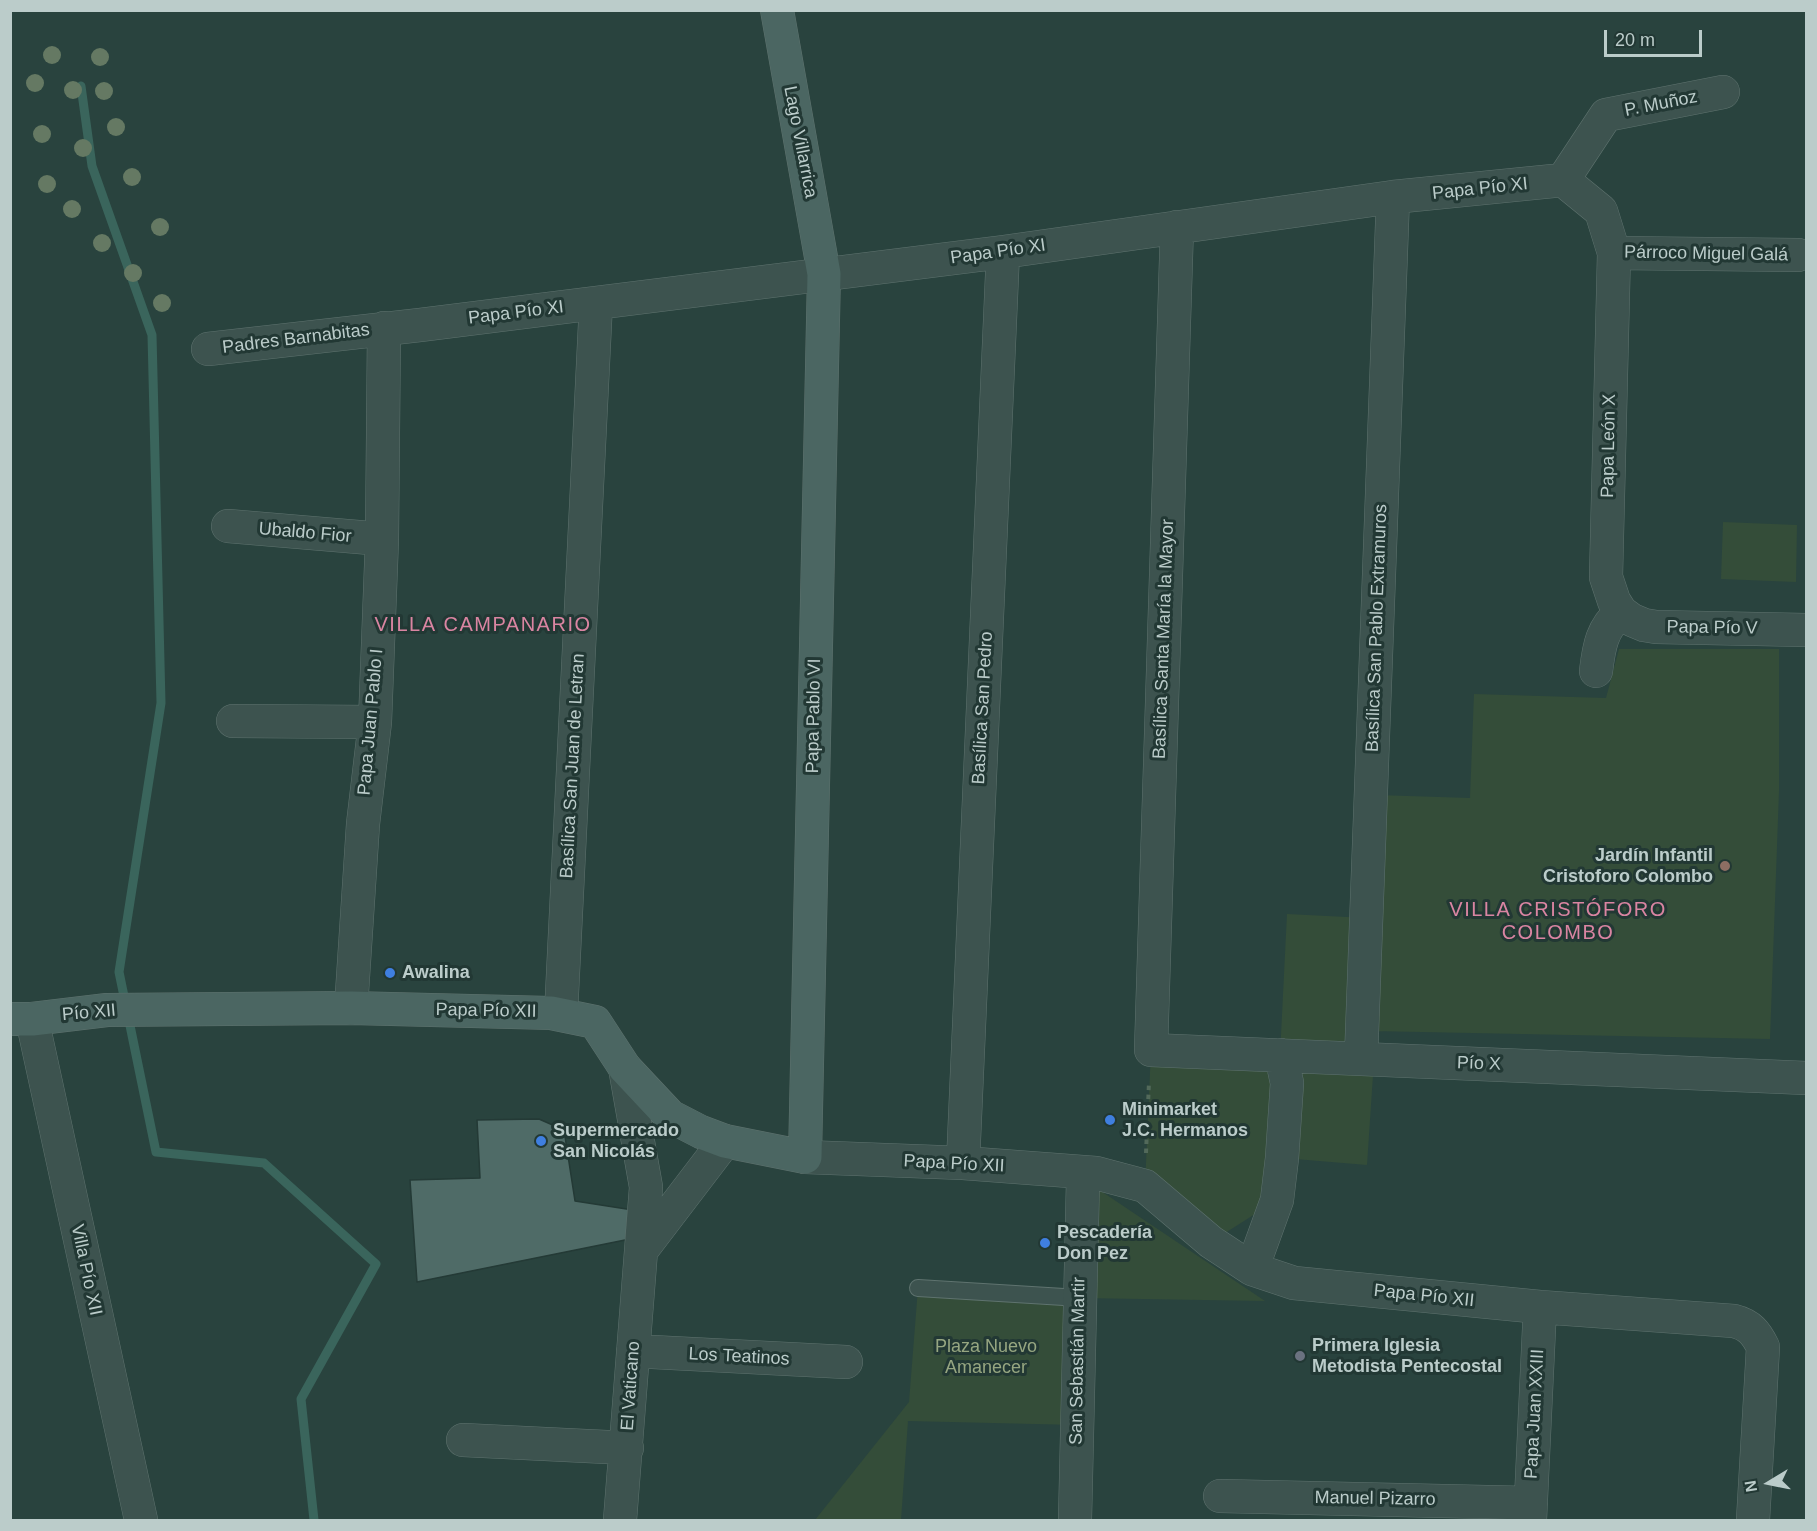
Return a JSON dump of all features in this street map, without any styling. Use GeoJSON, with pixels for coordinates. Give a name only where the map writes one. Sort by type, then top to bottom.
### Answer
{"type":"FeatureCollection","features":[{"type":"Feature","properties":{"kind":"street","name":"Lago Villarrica"},"geometry":{"type":"LineString","coordinates":[[777,10],[824,274]]}},
{"type":"Feature","properties":{"kind":"street","name":"P. Muñoz"},"geometry":{"type":"LineString","coordinates":[[1563,180],[1606,115],[1723,92]]}},
{"type":"Feature","properties":{"kind":"street","name":"Papa Pío XI"},"geometry":{"type":"LineString","coordinates":[[384,328],[1003,252],[1393,197],[1563,180]]}},
{"type":"Feature","properties":{"kind":"street","name":"Papa León X"},"geometry":{"type":"LineString","coordinates":[[1563,180],[1601,211],[1614,253],[1606,577],[1614,601],[1621,612]]}},
{"type":"Feature","properties":{"kind":"street","name":"Basílica San Pablo Extramuros"},"geometry":{"type":"LineString","coordinates":[[1360,1059],[1393,197]]}},
{"type":"Feature","properties":{"kind":"street","name":"Basílica Santa María la Mayor"},"geometry":{"type":"LineString","coordinates":[[1151,1050],[1177,227]]}},
{"type":"Feature","properties":{"kind":"street","name":"Basílica San Pedro"},"geometry":{"type":"LineString","coordinates":[[963,1163],[1003,252]]}},
{"type":"Feature","properties":{"kind":"street","name":"Párroco Miguel Galá"},"geometry":{"type":"LineString","coordinates":[[1614,253],[1798,255]]}},
{"type":"Feature","properties":{"kind":"street","name":"Papa Pablo VI"},"geometry":{"type":"LineString","coordinates":[[805,1158],[824,274]]}},
{"type":"Feature","properties":{"kind":"street","name":"Basílica San Juan de Letran"},"geometry":{"type":"LineString","coordinates":[[561,1014],[596,303]]}},
{"type":"Feature","properties":{"kind":"street","name":"Padres Barnabitas"},"geometry":{"type":"LineString","coordinates":[[208,349],[384,328]]}},
{"type":"Feature","properties":{"kind":"street","name":"Papa Juan Pablo I"},"geometry":{"type":"LineString","coordinates":[[351,1008],[363,824],[375,722],[382,539],[384,328]]}},
{"type":"Feature","properties":{"kind":"street","name":"Ubaldo Fior"},"geometry":{"type":"LineString","coordinates":[[228,526],[382,539]]}},
{"type":"Feature","properties":{"kind":"street","name":"Papa Pío V"},"geometry":{"type":"LineString","coordinates":[[1621,612],[1632,620],[1656,627],[1806,630]]}},
{"type":"Feature","properties":{"kind":"street"},"geometry":{"type":"LineString","coordinates":[[1596,670],[1601,637],[1606,627],[1621,612]]}},
{"type":"Feature","properties":{"kind":"street"},"geometry":{"type":"LineString","coordinates":[[232,721],[375,722]]}},
{"type":"Feature","properties":{"kind":"street","name":"Papa Pío XII"},"geometry":{"type":"LineString","coordinates":[[167,1009],[351,1008],[561,1014],[595,1022],[625,1068],[670,1116],[700,1132],[725,1141],[805,1158],[963,1163],[1096,1173],[1145,1186],[1211,1242],[1252,1269],[1294,1283],[1540,1307],[1734,1321],[1745,1324],[1756,1333],[1763,1347],[1753,1521]]}},
{"type":"Feature","properties":{"kind":"street","name":"Pío XII"},"geometry":{"type":"LineString","coordinates":[[21,1019],[107,1010],[167,1009]]}},
{"type":"Feature","properties":{"kind":"street","name":"Villa Pío XII"},"geometry":{"type":"LineString","coordinates":[[21,1019],[141,1521]]}},
{"type":"Feature","properties":{"kind":"street","name":"Pío X"},"geometry":{"type":"LineString","coordinates":[[1151,1050],[1806,1078]]}},
{"type":"Feature","properties":{"kind":"street"},"geometry":{"type":"LineString","coordinates":[[1252,1269],[1277,1200],[1287,1083],[1281,1056]]}},
{"type":"Feature","properties":{"kind":"street","name":"El Vaticano"},"geometry":{"type":"LineString","coordinates":[[620,1521],[646,1187],[625,1068]]}},
{"type":"Feature","properties":{"kind":"street"},"geometry":{"type":"LineString","coordinates":[[641,1251],[725,1141]]}},
{"type":"Feature","properties":{"kind":"street","name":"San Sebastián Martir"},"geometry":{"type":"LineString","coordinates":[[1075,1521],[1083,1179],[1096,1173]]}},
{"type":"Feature","properties":{"kind":"street","name":"Papa Juan XXIII"},"geometry":{"type":"LineString","coordinates":[[1531,1512],[1540,1307]]}},
{"type":"Feature","properties":{"kind":"street","name":"Los Teatinos"},"geometry":{"type":"LineString","coordinates":[[633,1351],[846,1362]]}},
{"type":"Feature","properties":{"kind":"street"},"geometry":{"type":"LineString","coordinates":[[463,1440],[627,1448]]}},
{"type":"Feature","properties":{"kind":"street","name":"Manuel Pizarro"},"geometry":{"type":"LineString","coordinates":[[1220,1496],[1531,1512]]}},
{"type":"Feature","properties":{"kind":"lane"},"geometry":{"type":"LineString","coordinates":[[918,1288],[1080,1298]]}},
{"type":"Feature","properties":{"kind":"path"},"geometry":{"type":"LineString","coordinates":[[1145,1186],[1151,1050]]}},
{"type":"Feature","properties":{"kind":"green space"},"geometry":{"type":"Polygon","coordinates":[[[1723,522],[1797,525],[1796,582],[1721,579],[1723,522]]]}},
{"type":"Feature","properties":{"kind":"green space"},"geometry":{"type":"Polygon","coordinates":[[[1619,649],[1779,649],[1779,791],[1770,1039],[1372,1031],[1377,795],[1470,798],[1474,694],[1606,698],[1619,649]]]}},
{"type":"Feature","properties":{"kind":"green space"},"geometry":{"type":"Polygon","coordinates":[[[1287,914],[1367,918],[1374,1060],[1367,1165],[1283,1158],[1277,1200],[1211,1242],[1145,1186],[1151,1050],[1280,1055],[1287,914]]]}},
{"type":"Feature","properties":{"kind":"green space","name":"Plaza Nuevo Amanecer"},"geometry":{"type":"Polygon","coordinates":[[[1083,1179],[1265,1301],[1080,1298],[1077,1425],[908,1421],[901,1520],[815,1520],[909,1402],[918,1288],[1080,1297],[1083,1179]]]}},
{"type":"Feature","properties":{"kind":"building"},"geometry":{"type":"Polygon","coordinates":[[[539,1119],[564,1130],[575,1201],[633,1210],[630,1239],[417,1282],[410,1180],[480,1178],[477,1120],[539,1119]]]}},
{"type":"Feature","properties":{"kind":"waterway"},"geometry":{"type":"LineString","coordinates":[[81,86],[92,166],[152,335],[161,703],[119,972],[156,1152],[264,1163],[376,1264],[301,1399],[314,1520]]}},
{"type":"Feature","properties":{"kind":"place","name":"Jardín Infantil Cristoforo Colombo"},"geometry":{"type":"Point","coordinates":[1725,866]}},
{"type":"Feature","properties":{"kind":"place","name":"Awalina"},"geometry":{"type":"Point","coordinates":[390,973]}},
{"type":"Feature","properties":{"kind":"place","name":"Minimarket J.C. Hermanos"},"geometry":{"type":"Point","coordinates":[1110,1120]}},
{"type":"Feature","properties":{"kind":"place","name":"Supermercado San Nicolás"},"geometry":{"type":"Point","coordinates":[541,1141]}},
{"type":"Feature","properties":{"kind":"place","name":"Pescadería Don Pez"},"geometry":{"type":"Point","coordinates":[1045,1243]}},
{"type":"Feature","properties":{"kind":"place","name":"Primera Iglesia Metodista Pentecostal"},"geometry":{"type":"Point","coordinates":[1300,1356]}},
{"type":"Feature","properties":{"kind":"district","name":"VILLA CAMPANARIO"},"geometry":{"type":"Point","coordinates":[483,625]}},
{"type":"Feature","properties":{"kind":"district","name":"VILLA CRISTÓFORO COLOMBO"},"geometry":{"type":"Point","coordinates":[1558,922]}}]}
